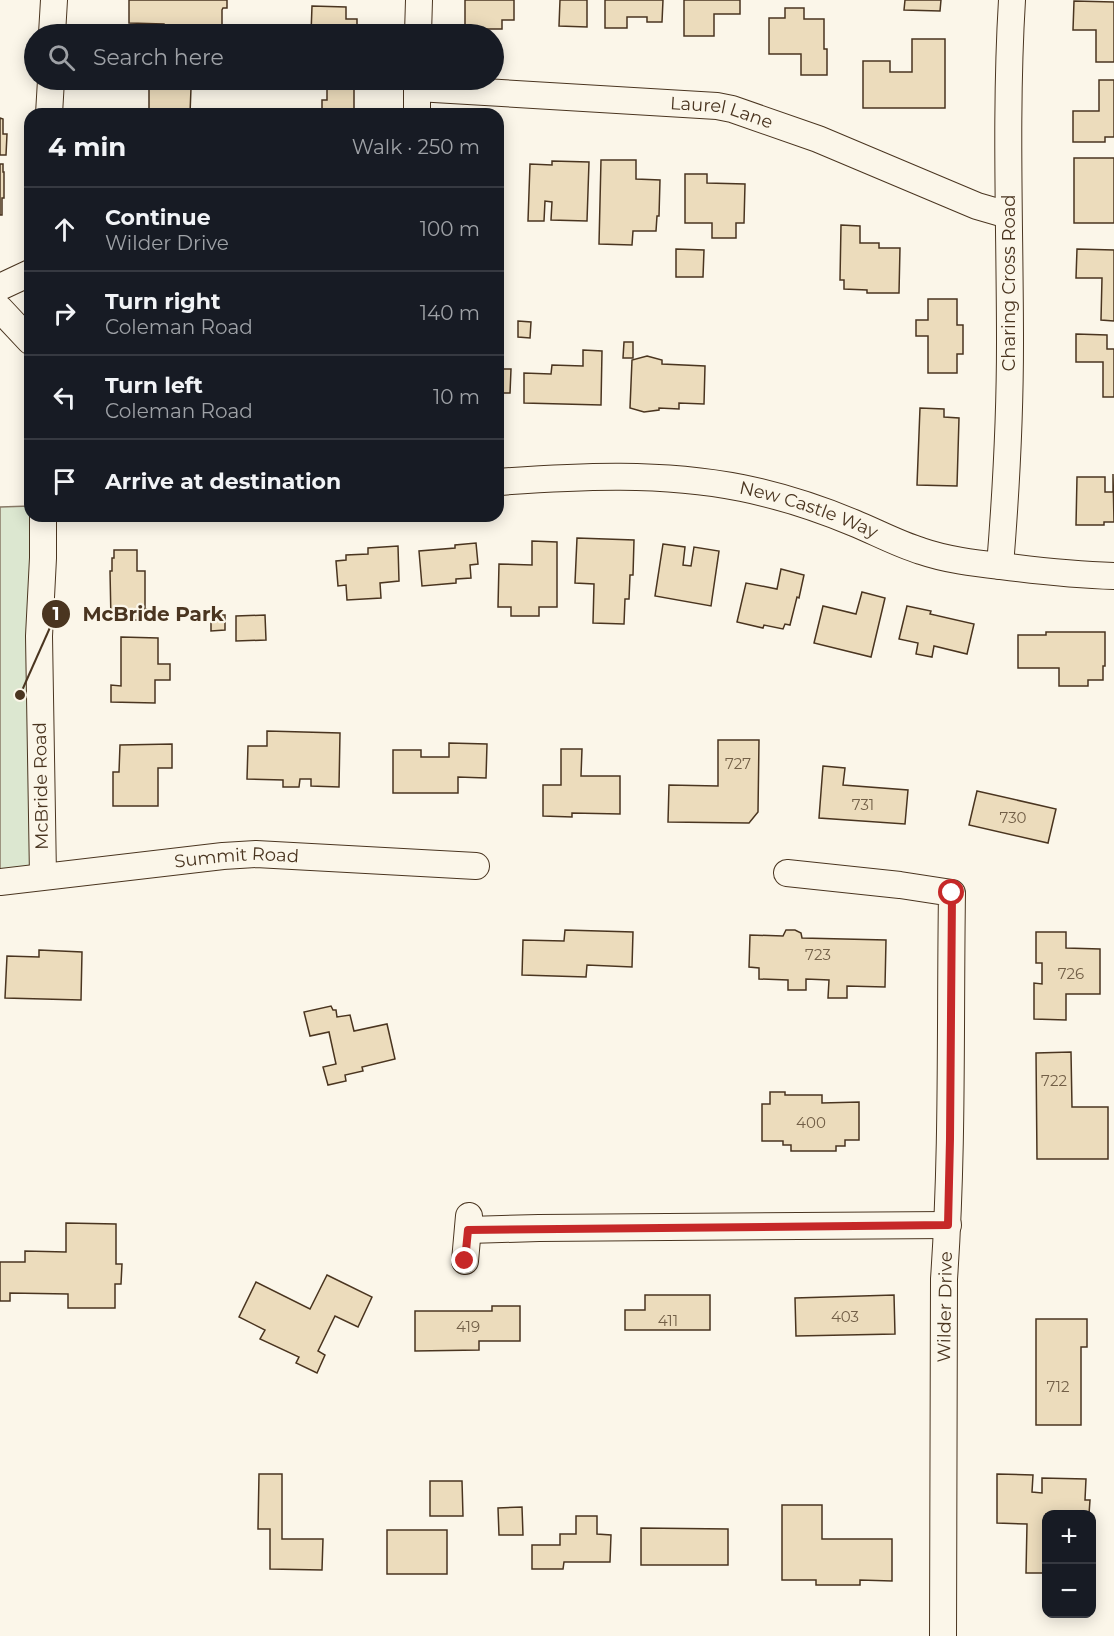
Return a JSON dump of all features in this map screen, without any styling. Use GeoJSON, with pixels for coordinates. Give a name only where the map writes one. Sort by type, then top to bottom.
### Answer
{"type":"FeatureCollection","features":[{"type":"Feature","properties":{"kind":"street"},"geometry":{"type":"LineString","coordinates":[[53,24],[54,0]]}},
{"type":"Feature","properties":{"kind":"street"},"geometry":{"type":"LineString","coordinates":[[418,24],[419,0]]}},
{"type":"Feature","properties":{"kind":"street","name":"Charing Cross Road"},"geometry":{"type":"LineString","coordinates":[[1000,566],[1005,502],[1010,344],[1008,216],[1012,0]]}},
{"type":"Feature","properties":{"kind":"street"},"geometry":{"type":"LineString","coordinates":[[49,108],[50,90]]}},
{"type":"Feature","properties":{"kind":"street"},"geometry":{"type":"LineString","coordinates":[[417,90],[417,108]]}},
{"type":"Feature","properties":{"kind":"street","name":"Laurel Lane"},"geometry":{"type":"LineString","coordinates":[[499,90],[717,106],[818,138],[977,206],[1008,216]]}},
{"type":"Feature","properties":{"kind":"street"},"geometry":{"type":"LineString","coordinates":[[0,287],[24,276]]}},
{"type":"Feature","properties":{"kind":"street"},"geometry":{"type":"LineString","coordinates":[[0,309],[24,335]]}},
{"type":"Feature","properties":{"kind":"street","name":"New Castle Way"},"geometry":{"type":"LineString","coordinates":[[504,482],[621,476],[701,481],[743,488],[799,502],[920,551],[959,561],[1038,571],[1114,576]]}},
{"type":"Feature","properties":{"kind":"street","name":"McBride Road"},"geometry":{"type":"LineString","coordinates":[[43,522],[39,636],[43,876]]}},
{"type":"Feature","properties":{"kind":"street","name":"Summit Road"},"geometry":{"type":"LineString","coordinates":[[0,882],[256,854],[476,866]]}},
{"type":"Feature","properties":{"kind":"street","name":"Wilder Drive"},"geometry":{"type":"LineString","coordinates":[[787,873],[952,893],[950,1139],[944,1279],[943,1636]]}},
{"type":"Feature","properties":{"kind":"street"},"geometry":{"type":"LineString","coordinates":[[465,1261],[468,1223],[566,1227],[948,1225]]}},
{"type":"Feature","properties":{"kind":"green space"},"geometry":{"type":"Polygon","coordinates":[[[24,506],[24,522],[43,522],[43,876],[0,882],[0,507],[24,506]]]}},
{"type":"Feature","properties":{"kind":"building"},"geometry":{"type":"Polygon","coordinates":[[[129,0],[227,0],[227,8],[222,10],[222,24],[129,23],[129,0]]]}},
{"type":"Feature","properties":{"kind":"building"},"geometry":{"type":"Polygon","coordinates":[[[465,0],[514,0],[514,20],[502,20],[502,24],[465,24],[465,0]]]}},
{"type":"Feature","properties":{"kind":"building"},"geometry":{"type":"Polygon","coordinates":[[[560,0],[587,0],[587,27],[559,26],[560,0]]]}},
{"type":"Feature","properties":{"kind":"building"},"geometry":{"type":"Polygon","coordinates":[[[605,0],[663,0],[662,22],[647,22],[647,17],[627,17],[627,28],[605,28],[605,0]]]}},
{"type":"Feature","properties":{"kind":"building"},"geometry":{"type":"Polygon","coordinates":[[[684,0],[740,0],[740,14],[714,14],[714,36],[684,36],[684,0]]]}},
{"type":"Feature","properties":{"kind":"building"},"geometry":{"type":"Polygon","coordinates":[[[905,0],[941,0],[940,11],[904,10],[905,0]]]}},
{"type":"Feature","properties":{"kind":"building"},"geometry":{"type":"Polygon","coordinates":[[[1074,1],[1114,2],[1114,62],[1096,62],[1096,30],[1073,30],[1074,1]]]}},
{"type":"Feature","properties":{"kind":"building"},"geometry":{"type":"Polygon","coordinates":[[[312,6],[346,7],[346,19],[357,19],[357,24],[311,24],[312,6]]]}},
{"type":"Feature","properties":{"kind":"building"},"geometry":{"type":"Polygon","coordinates":[[[785,8],[804,8],[804,19],[824,19],[827,75],[801,75],[801,54],[769,54],[769,18],[785,18],[785,8]]]}},
{"type":"Feature","properties":{"kind":"building"},"geometry":{"type":"Polygon","coordinates":[[[912,39],[945,39],[945,108],[863,108],[863,61],[890,61],[890,72],[912,72],[912,39]]]}},
{"type":"Feature","properties":{"kind":"building"},"geometry":{"type":"Polygon","coordinates":[[[1099,80],[1114,80],[1114,137],[1105,137],[1105,142],[1073,142],[1073,111],[1099,111],[1099,80]]]}},
{"type":"Feature","properties":{"kind":"building"},"geometry":{"type":"Polygon","coordinates":[[[149,90],[191,90],[190,108],[149,108],[149,90]]]}},
{"type":"Feature","properties":{"kind":"building"},"geometry":{"type":"Polygon","coordinates":[[[327,90],[354,90],[354,108],[322,108],[322,100],[327,100],[327,90]]]}},
{"type":"Feature","properties":{"kind":"building"},"geometry":{"type":"Polygon","coordinates":[[[0,118],[3,119],[3,134],[7,134],[6,155],[0,155],[0,118]]]}},
{"type":"Feature","properties":{"kind":"building"},"geometry":{"type":"Polygon","coordinates":[[[1074,158],[1114,158],[1114,223],[1074,223],[1074,158]]]}},
{"type":"Feature","properties":{"kind":"building"},"geometry":{"type":"Polygon","coordinates":[[[601,160],[636,160],[636,179],[660,180],[659,216],[657,216],[656,231],[633,231],[632,245],[599,244],[601,160]]]}},
{"type":"Feature","properties":{"kind":"building"},"geometry":{"type":"Polygon","coordinates":[[[552,161],[589,162],[587,221],[551,220],[552,202],[545,201],[544,221],[528,221],[530,164],[552,165],[552,161]]]}},
{"type":"Feature","properties":{"kind":"building"},"geometry":{"type":"Polygon","coordinates":[[[0,164],[3,164],[4,172],[2,215],[0,215],[0,164]]]}},
{"type":"Feature","properties":{"kind":"building"},"geometry":{"type":"Polygon","coordinates":[[[685,174],[707,174],[707,183],[745,184],[744,223],[736,223],[736,238],[712,238],[712,223],[685,223],[685,174]]]}},
{"type":"Feature","properties":{"kind":"building"},"geometry":{"type":"Polygon","coordinates":[[[841,225],[860,226],[860,243],[879,243],[879,248],[900,248],[899,293],[867,293],[867,290],[844,289],[844,280],[840,280],[841,225]]]}},
{"type":"Feature","properties":{"kind":"building"},"geometry":{"type":"Polygon","coordinates":[[[676,249],[704,250],[703,277],[676,277],[676,249]]]}},
{"type":"Feature","properties":{"kind":"building"},"geometry":{"type":"Polygon","coordinates":[[[1077,249],[1114,250],[1114,321],[1101,320],[1102,278],[1076,278],[1077,249]]]}},
{"type":"Feature","properties":{"kind":"building"},"geometry":{"type":"Polygon","coordinates":[[[928,299],[957,299],[957,325],[963,325],[963,354],[957,354],[957,373],[928,373],[928,336],[916,336],[916,320],[928,320],[928,299]]]}},
{"type":"Feature","properties":{"kind":"building"},"geometry":{"type":"Polygon","coordinates":[[[518,321],[531,322],[530,338],[518,337],[518,321]]]}},
{"type":"Feature","properties":{"kind":"building"},"geometry":{"type":"Polygon","coordinates":[[[1076,334],[1107,335],[1107,349],[1114,349],[1114,397],[1103,397],[1103,362],[1076,362],[1076,334]]]}},
{"type":"Feature","properties":{"kind":"building"},"geometry":{"type":"Polygon","coordinates":[[[624,342],[633,342],[633,358],[623,358],[624,342]]]}},
{"type":"Feature","properties":{"kind":"building"},"geometry":{"type":"Polygon","coordinates":[[[583,350],[602,351],[601,405],[524,403],[524,373],[551,374],[552,365],[583,366],[583,350]]]}},
{"type":"Feature","properties":{"kind":"building"},"geometry":{"type":"Polygon","coordinates":[[[647,356],[662,360],[662,364],[705,366],[704,404],[679,403],[679,409],[659,408],[659,410],[644,412],[630,408],[632,360],[647,356]]]}},
{"type":"Feature","properties":{"kind":"building"},"geometry":{"type":"Polygon","coordinates":[[[504,369],[511,369],[510,393],[504,393],[504,369]]]}},
{"type":"Feature","properties":{"kind":"building"},"geometry":{"type":"Polygon","coordinates":[[[920,408],[944,409],[944,417],[959,418],[957,486],[917,485],[920,408]]]}},
{"type":"Feature","properties":{"kind":"building"},"geometry":{"type":"Polygon","coordinates":[[[1113,474],[1114,522],[1104,522],[1104,525],[1076,525],[1077,477],[1105,477],[1105,492],[1113,492],[1113,474]]]}},
{"type":"Feature","properties":{"kind":"building"},"geometry":{"type":"Polygon","coordinates":[[[577,538],[634,540],[633,575],[630,575],[629,599],[625,599],[624,624],[593,623],[594,584],[575,583],[577,538]]]}},
{"type":"Feature","properties":{"kind":"building"},"geometry":{"type":"Polygon","coordinates":[[[532,541],[557,542],[557,607],[539,607],[539,616],[511,616],[511,607],[498,607],[499,564],[532,565],[532,541]]]}},
{"type":"Feature","properties":{"kind":"building"},"geometry":{"type":"Polygon","coordinates":[[[476,543],[478,564],[470,565],[471,578],[456,579],[456,583],[422,586],[419,551],[455,548],[455,545],[476,543]]]}},
{"type":"Feature","properties":{"kind":"building"},"geometry":{"type":"Polygon","coordinates":[[[663,544],[685,547],[683,565],[691,566],[694,547],[719,551],[711,606],[655,596],[663,544]]]}},
{"type":"Feature","properties":{"kind":"building"},"geometry":{"type":"Polygon","coordinates":[[[398,546],[399,581],[380,583],[381,598],[347,600],[346,585],[338,586],[336,561],[346,560],[346,555],[368,554],[368,548],[398,546]]]}},
{"type":"Feature","properties":{"kind":"building"},"geometry":{"type":"Polygon","coordinates":[[[114,550],[137,550],[137,571],[145,571],[147,620],[111,620],[110,571],[112,571],[114,550]]]}},
{"type":"Feature","properties":{"kind":"building"},"geometry":{"type":"Polygon","coordinates":[[[781,569],[804,575],[790,625],[785,624],[783,629],[764,625],[763,628],[737,622],[746,583],[777,589],[781,569]]]}},
{"type":"Feature","properties":{"kind":"building"},"geometry":{"type":"Polygon","coordinates":[[[862,592],[885,598],[871,657],[814,643],[823,606],[856,614],[862,592]]]}},
{"type":"Feature","properties":{"kind":"building"},"geometry":{"type":"Polygon","coordinates":[[[907,606],[974,624],[967,654],[934,646],[932,657],[916,654],[918,643],[899,639],[907,606]]]}},
{"type":"Feature","properties":{"kind":"building"},"geometry":{"type":"Polygon","coordinates":[[[211,615],[225,615],[225,630],[211,631],[211,615]]]}},
{"type":"Feature","properties":{"kind":"building"},"geometry":{"type":"Polygon","coordinates":[[[265,615],[266,640],[236,641],[236,616],[265,615]]]}},
{"type":"Feature","properties":{"kind":"building"},"geometry":{"type":"Polygon","coordinates":[[[1046,632],[1105,632],[1103,680],[1088,680],[1088,686],[1059,686],[1059,668],[1018,668],[1018,635],[1046,635],[1046,632]]]}},
{"type":"Feature","properties":{"kind":"building"},"geometry":{"type":"Polygon","coordinates":[[[121,637],[158,638],[158,664],[170,664],[170,680],[155,680],[155,703],[111,702],[111,685],[121,686],[121,637]]]}},
{"type":"Feature","properties":{"kind":"building"},"geometry":{"type":"Polygon","coordinates":[[[267,731],[340,733],[339,787],[311,786],[311,779],[300,779],[299,787],[283,787],[283,780],[247,779],[248,746],[267,746],[267,731]]]}},
{"type":"Feature","properties":{"kind":"building"},"geometry":{"type":"Polygon","coordinates":[[[718,740],[759,740],[758,812],[749,823],[668,822],[669,785],[718,786],[718,740]]]}},
{"type":"Feature","properties":{"kind":"building"},"geometry":{"type":"Polygon","coordinates":[[[449,743],[487,744],[486,778],[458,777],[458,793],[393,793],[393,750],[421,750],[421,757],[449,757],[449,743]]]}},
{"type":"Feature","properties":{"kind":"building"},"geometry":{"type":"Polygon","coordinates":[[[172,744],[172,768],[158,768],[158,806],[113,806],[113,772],[119,772],[120,745],[172,744]]]}},
{"type":"Feature","properties":{"kind":"building"},"geometry":{"type":"Polygon","coordinates":[[[561,749],[582,749],[581,776],[620,776],[620,814],[572,813],[572,817],[543,816],[543,785],[561,785],[561,749]]]}},
{"type":"Feature","properties":{"kind":"building"},"geometry":{"type":"Polygon","coordinates":[[[823,766],[845,768],[843,785],[908,790],[905,824],[819,818],[823,766]]]}},
{"type":"Feature","properties":{"kind":"building"},"geometry":{"type":"Polygon","coordinates":[[[977,791],[1056,809],[1048,843],[969,825],[977,791]]]}},
{"type":"Feature","properties":{"kind":"building"},"geometry":{"type":"Polygon","coordinates":[[[565,930],[633,932],[632,967],[587,965],[586,977],[522,975],[523,940],[564,941],[565,930]]]}},
{"type":"Feature","properties":{"kind":"building"},"geometry":{"type":"Polygon","coordinates":[[[786,930],[801,933],[802,938],[886,940],[885,987],[847,986],[847,998],[828,998],[829,980],[806,979],[806,990],[788,990],[788,980],[759,979],[759,968],[749,967],[750,935],[783,936],[786,930]]]}},
{"type":"Feature","properties":{"kind":"building"},"geometry":{"type":"Polygon","coordinates":[[[1036,932],[1066,932],[1066,948],[1100,949],[1100,994],[1066,994],[1066,1020],[1034,1019],[1034,983],[1042,984],[1042,963],[1036,963],[1036,932]]]}},
{"type":"Feature","properties":{"kind":"building"},"geometry":{"type":"Polygon","coordinates":[[[39,950],[82,952],[81,1000],[5,998],[7,956],[39,957],[39,950]]]}},
{"type":"Feature","properties":{"kind":"building"},"geometry":{"type":"Polygon","coordinates":[[[331,1006],[333,1010],[336,1010],[337,1017],[350,1015],[354,1031],[387,1024],[395,1059],[362,1067],[363,1071],[345,1075],[346,1081],[328,1085],[323,1067],[336,1064],[329,1032],[310,1036],[304,1012],[331,1006]]]}},
{"type":"Feature","properties":{"kind":"building"},"geometry":{"type":"Polygon","coordinates":[[[1071,1052],[1072,1107],[1108,1107],[1108,1159],[1037,1159],[1036,1053],[1071,1052]]]}},
{"type":"Feature","properties":{"kind":"building"},"geometry":{"type":"Polygon","coordinates":[[[770,1092],[785,1092],[785,1095],[822,1095],[822,1103],[859,1102],[859,1140],[845,1140],[845,1146],[836,1146],[836,1151],[791,1151],[791,1145],[783,1145],[783,1141],[762,1141],[762,1104],[770,1104],[770,1092]]]}},
{"type":"Feature","properties":{"kind":"building"},"geometry":{"type":"Polygon","coordinates":[[[66,1223],[116,1224],[116,1264],[122,1264],[121,1284],[115,1284],[115,1308],[68,1308],[68,1294],[10,1293],[10,1301],[0,1301],[0,1262],[25,1262],[25,1251],[66,1252],[66,1223]]]}},
{"type":"Feature","properties":{"kind":"building"},"geometry":{"type":"Polygon","coordinates":[[[327,1275],[372,1297],[358,1327],[335,1316],[318,1351],[325,1355],[317,1373],[296,1363],[299,1357],[260,1339],[265,1330],[239,1317],[256,1282],[310,1309],[327,1275]]]}},
{"type":"Feature","properties":{"kind":"building"},"geometry":{"type":"Polygon","coordinates":[[[645,1295],[710,1295],[710,1330],[625,1330],[625,1310],[645,1310],[645,1295]]]}},
{"type":"Feature","properties":{"kind":"building"},"geometry":{"type":"Polygon","coordinates":[[[894,1295],[895,1334],[796,1336],[795,1298],[894,1295]]]}},
{"type":"Feature","properties":{"kind":"building"},"geometry":{"type":"Polygon","coordinates":[[[492,1306],[520,1306],[520,1341],[479,1341],[479,1350],[415,1351],[415,1311],[492,1311],[492,1306]]]}},
{"type":"Feature","properties":{"kind":"building"},"geometry":{"type":"Polygon","coordinates":[[[1036,1319],[1087,1319],[1087,1347],[1081,1347],[1081,1425],[1036,1425],[1036,1319]]]}},
{"type":"Feature","properties":{"kind":"building"},"geometry":{"type":"Polygon","coordinates":[[[259,1474],[282,1474],[282,1539],[323,1539],[322,1570],[270,1569],[270,1529],[258,1529],[259,1474]]]}},
{"type":"Feature","properties":{"kind":"building"},"geometry":{"type":"Polygon","coordinates":[[[997,1474],[1033,1475],[1032,1492],[1042,1493],[1042,1478],[1086,1479],[1085,1500],[1090,1500],[1089,1510],[1042,1510],[1042,1573],[1026,1573],[1027,1524],[997,1523],[997,1474]]]}},
{"type":"Feature","properties":{"kind":"building"},"geometry":{"type":"Polygon","coordinates":[[[430,1481],[462,1481],[463,1516],[430,1516],[430,1481]]]}},
{"type":"Feature","properties":{"kind":"building"},"geometry":{"type":"Polygon","coordinates":[[[782,1505],[822,1505],[822,1539],[892,1539],[892,1581],[860,1580],[860,1585],[816,1585],[816,1580],[782,1580],[782,1505]]]}},
{"type":"Feature","properties":{"kind":"building"},"geometry":{"type":"Polygon","coordinates":[[[522,1507],[523,1535],[499,1535],[498,1508],[522,1507]]]}},
{"type":"Feature","properties":{"kind":"building"},"geometry":{"type":"Polygon","coordinates":[[[576,1516],[597,1516],[597,1534],[611,1535],[610,1562],[564,1562],[563,1569],[532,1569],[532,1545],[560,1545],[560,1534],[576,1534],[576,1516]]]}},
{"type":"Feature","properties":{"kind":"building"},"geometry":{"type":"Polygon","coordinates":[[[641,1528],[728,1529],[728,1565],[641,1565],[641,1528]]]}},
{"type":"Feature","properties":{"kind":"building"},"geometry":{"type":"Polygon","coordinates":[[[387,1530],[447,1530],[447,1574],[387,1574],[387,1530]]]}},
{"type":"Feature","properties":{"kind":"place","name":"McBride Park"},"geometry":{"type":"Point","coordinates":[20,695]}},
{"type":"Feature","properties":{"kind":"route"},"geometry":{"type":"LineString","coordinates":[[465,1261],[468,1230],[948,1225],[952,893]]}}]}
